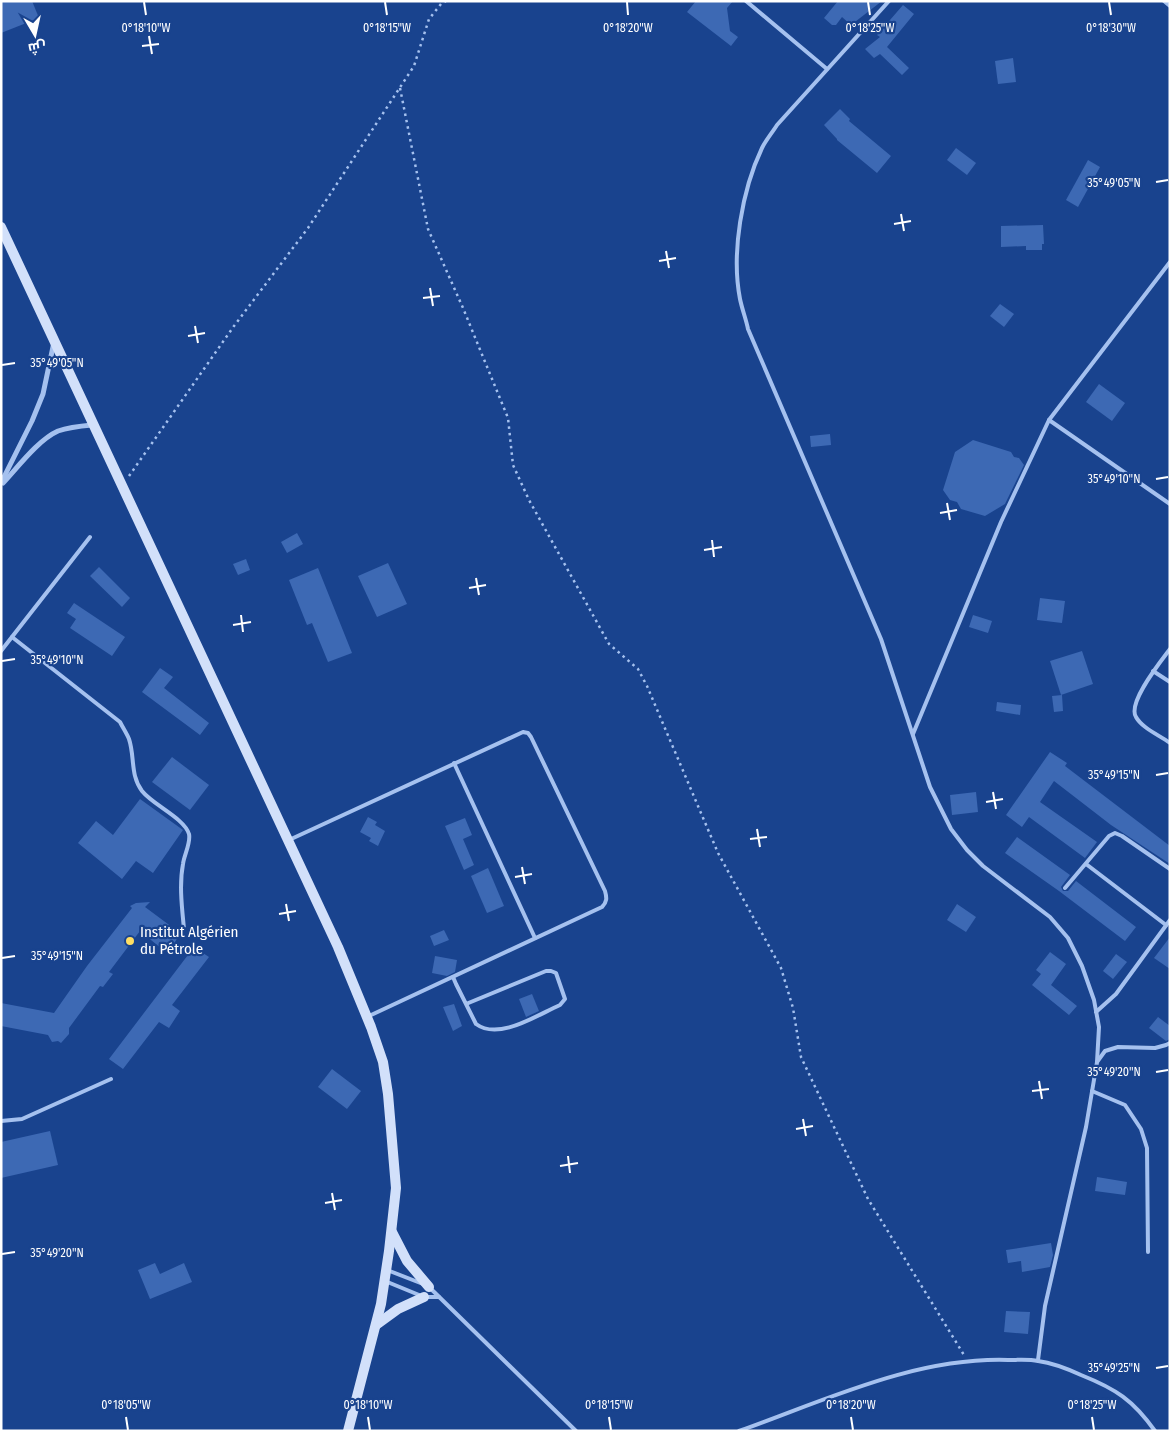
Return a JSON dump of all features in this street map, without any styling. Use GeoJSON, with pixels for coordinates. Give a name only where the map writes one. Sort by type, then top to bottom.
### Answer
{"type":"FeatureCollection","features":[{"type":"Feature","properties":{"kind":"main road"},"geometry":{"type":"LineString","coordinates":[[1,227],[338,948],[367,1017],[383,1062],[388,1094],[396,1188],[392,1231],[376,1325],[348,1431]]}},
{"type":"Feature","properties":{"kind":"main road"},"geometry":{"type":"LineString","coordinates":[[392,1231],[407,1261],[429,1287]]}},
{"type":"Feature","properties":{"kind":"main road"},"geometry":{"type":"LineString","coordinates":[[376,1325],[398,1309],[424,1298]]}},
{"type":"Feature","properties":{"kind":"street"},"geometry":{"type":"LineString","coordinates":[[1,484],[43,394],[54,339]]}},
{"type":"Feature","properties":{"kind":"street"},"geometry":{"type":"LineString","coordinates":[[1,484],[43,441],[58,432],[75,427],[95,425]]}},
{"type":"Feature","properties":{"kind":"lane"},"geometry":{"type":"LineString","coordinates":[[746,1],[827,69]]}},
{"type":"Feature","properties":{"kind":"lane"},"geometry":{"type":"LineString","coordinates":[[889,1],[777,125],[763,148],[754,169],[744,204],[738,240],[737,269],[740,298],[748,329],[881,639],[930,787],[950,829],[983,866],[1050,917],[1068,938],[1082,966],[1094,1000],[1099,1027],[1097,1062],[1086,1127],[1045,1306],[1038,1360]]}},
{"type":"Feature","properties":{"kind":"lane"},"geometry":{"type":"LineString","coordinates":[[1164,1],[1170,6]]}},
{"type":"Feature","properties":{"kind":"lane"},"geometry":{"type":"LineString","coordinates":[[913,734],[1001,522],[1049,420],[1170,262]]}},
{"type":"Feature","properties":{"kind":"lane"},"geometry":{"type":"LineString","coordinates":[[1049,420],[1170,504]]}},
{"type":"Feature","properties":{"kind":"lane"},"geometry":{"type":"LineString","coordinates":[[1,651],[90,537]]}},
{"type":"Feature","properties":{"kind":"lane"},"geometry":{"type":"LineString","coordinates":[[12,637],[120,722],[130,740],[134,775],[141,790],[183,825],[188,833],[189,838],[182,865],[181,906],[184,929]]}},
{"type":"Feature","properties":{"kind":"lane"},"geometry":{"type":"LineString","coordinates":[[1170,649],[1153,671],[1134,706],[1134,715],[1139,721],[1170,743]]}},
{"type":"Feature","properties":{"kind":"lane"},"geometry":{"type":"LineString","coordinates":[[1153,671],[1170,682]]}},
{"type":"Feature","properties":{"kind":"lane"},"geometry":{"type":"LineString","coordinates":[[288,840],[517,733],[528,733],[605,891],[606,903],[602,907],[367,1017]]}},
{"type":"Feature","properties":{"kind":"lane"},"geometry":{"type":"LineString","coordinates":[[454,763],[535,938]]}},
{"type":"Feature","properties":{"kind":"lane"},"geometry":{"type":"LineString","coordinates":[[1065,888],[1109,836],[1115,834],[1122,836],[1170,869]]}},
{"type":"Feature","properties":{"kind":"lane"},"geometry":{"type":"LineString","coordinates":[[1086,864],[1166,925]]}},
{"type":"Feature","properties":{"kind":"lane"},"geometry":{"type":"LineString","coordinates":[[1096,1012],[1116,994],[1170,920]]}},
{"type":"Feature","properties":{"kind":"lane"},"geometry":{"type":"LineString","coordinates":[[453,977],[466,1004],[476,1024],[490,1031],[500,1031],[560,1005],[565,999],[556,973],[546,971],[466,1004]]}},
{"type":"Feature","properties":{"kind":"lane"},"geometry":{"type":"LineString","coordinates":[[1097,1062],[1105,1052],[1118,1047],[1155,1048],[1170,1043]]}},
{"type":"Feature","properties":{"kind":"lane"},"geometry":{"type":"LineString","coordinates":[[1,1121],[22,1119],[111,1079]]}},
{"type":"Feature","properties":{"kind":"lane"},"geometry":{"type":"LineString","coordinates":[[1092,1091],[1125,1105],[1141,1129],[1147,1148],[1148,1252]]}},
{"type":"Feature","properties":{"kind":"lane"},"geometry":{"type":"LineString","coordinates":[[386,1270],[429,1287],[576,1431]]}},
{"type":"Feature","properties":{"kind":"lane"},"geometry":{"type":"LineString","coordinates":[[385,1281],[424,1298],[439,1297]]}},
{"type":"Feature","properties":{"kind":"lane"},"geometry":{"type":"LineString","coordinates":[[740,1431],[913,1370],[968,1361],[1038,1360],[1066,1368],[1123,1396],[1141,1411],[1155,1431]]}},
{"type":"Feature","properties":{"kind":"path"},"geometry":{"type":"LineString","coordinates":[[123,485],[234,326],[308,228],[414,66],[429,19],[441,4],[446,1]]}},
{"type":"Feature","properties":{"kind":"path"},"geometry":{"type":"LineString","coordinates":[[400,88],[428,229],[508,418],[514,465],[529,500],[609,644],[638,669],[647,686],[718,853],[781,968],[793,1008],[801,1058],[868,1199],[968,1361]]}},
{"type":"Feature","properties":{"kind":"building"},"geometry":{"type":"Polygon","coordinates":[[[1,1],[32,1],[39,18],[1,33],[1,1]]]}},
{"type":"Feature","properties":{"kind":"building"},"geometry":{"type":"Polygon","coordinates":[[[696,1],[733,1],[727,8],[730,31],[738,37],[731,46],[687,12],[696,1]]]}},
{"type":"Feature","properties":{"kind":"building"},"geometry":{"type":"Polygon","coordinates":[[[838,1],[882,1],[851,25],[842,17],[836,25],[832,25],[824,18],[838,1]]]}},
{"type":"Feature","properties":{"kind":"building"},"geometry":{"type":"Polygon","coordinates":[[[903,5],[914,14],[887,47],[909,68],[902,75],[880,54],[874,58],[865,49],[880,37],[877,35],[903,5]]]}},
{"type":"Feature","properties":{"kind":"building"},"geometry":{"type":"Polygon","coordinates":[[[1013,58],[1016,82],[998,84],[995,61],[1013,58]]]}},
{"type":"Feature","properties":{"kind":"building"},"geometry":{"type":"Polygon","coordinates":[[[840,109],[850,119],[849,121],[891,156],[877,173],[837,140],[824,125],[840,109]]]}},
{"type":"Feature","properties":{"kind":"building"},"geometry":{"type":"Polygon","coordinates":[[[956,148],[976,163],[967,175],[947,160],[956,148]]]}},
{"type":"Feature","properties":{"kind":"building"},"geometry":{"type":"Polygon","coordinates":[[[1088,160],[1100,167],[1078,207],[1066,200],[1088,160]]]}},
{"type":"Feature","properties":{"kind":"building"},"geometry":{"type":"Polygon","coordinates":[[[1043,225],[1044,244],[1042,244],[1042,250],[1026,250],[1026,246],[1001,247],[1001,226],[1043,225]]]}},
{"type":"Feature","properties":{"kind":"building"},"geometry":{"type":"Polygon","coordinates":[[[1000,304],[1014,314],[1004,327],[990,316],[1000,304]]]}},
{"type":"Feature","properties":{"kind":"building"},"geometry":{"type":"Polygon","coordinates":[[[1099,384],[1125,403],[1112,421],[1086,402],[1099,384]]]}},
{"type":"Feature","properties":{"kind":"building"},"geometry":{"type":"Polygon","coordinates":[[[830,434],[831,445],[811,447],[810,436],[830,434]]]}},
{"type":"Feature","properties":{"kind":"building"},"geometry":{"type":"Polygon","coordinates":[[[973,440],[1011,452],[1024,465],[1005,504],[985,516],[961,509],[957,502],[950,500],[943,490],[955,452],[973,440]]]}},
{"type":"Feature","properties":{"kind":"building"},"geometry":{"type":"Polygon","coordinates":[[[297,533],[303,544],[287,553],[281,542],[297,533]]]}},
{"type":"Feature","properties":{"kind":"building"},"geometry":{"type":"Polygon","coordinates":[[[246,559],[250,570],[238,575],[233,564],[246,559]]]}},
{"type":"Feature","properties":{"kind":"building"},"geometry":{"type":"Polygon","coordinates":[[[388,563],[407,604],[377,617],[358,576],[388,563]]]}},
{"type":"Feature","properties":{"kind":"building"},"geometry":{"type":"Polygon","coordinates":[[[99,567],[130,598],[122,607],[90,576],[99,567]]]}},
{"type":"Feature","properties":{"kind":"building"},"geometry":{"type":"Polygon","coordinates":[[[318,568],[352,653],[328,662],[312,623],[307,625],[289,580],[318,568]]]}},
{"type":"Feature","properties":{"kind":"building"},"geometry":{"type":"Polygon","coordinates":[[[1040,598],[1065,601],[1062,623],[1037,620],[1040,598]]]}},
{"type":"Feature","properties":{"kind":"building"},"geometry":{"type":"Polygon","coordinates":[[[74,603],[125,637],[112,656],[70,628],[76,619],[67,613],[74,603]]]}},
{"type":"Feature","properties":{"kind":"building"},"geometry":{"type":"Polygon","coordinates":[[[973,615],[992,621],[988,633],[969,627],[973,615]]]}},
{"type":"Feature","properties":{"kind":"building"},"geometry":{"type":"Polygon","coordinates":[[[1082,651],[1093,684],[1061,695],[1050,661],[1082,651]]]}},
{"type":"Feature","properties":{"kind":"building"},"geometry":{"type":"Polygon","coordinates":[[[160,668],[173,677],[164,688],[209,723],[200,735],[142,692],[160,668]]]}},
{"type":"Feature","properties":{"kind":"building"},"geometry":{"type":"Polygon","coordinates":[[[1062,695],[1063,711],[1054,712],[1052,696],[1062,695]]]}},
{"type":"Feature","properties":{"kind":"building"},"geometry":{"type":"Polygon","coordinates":[[[997,702],[1021,705],[1020,715],[996,711],[997,702]]]}},
{"type":"Feature","properties":{"kind":"building"},"geometry":{"type":"Polygon","coordinates":[[[1050,752],[1067,763],[1065,766],[1170,846],[1170,864],[1111,825],[1054,781],[1040,802],[1097,842],[1085,858],[1029,817],[1022,827],[1006,815],[1050,752]]]}},
{"type":"Feature","properties":{"kind":"building"},"geometry":{"type":"Polygon","coordinates":[[[172,757],[209,785],[190,810],[152,782],[172,757]]]}},
{"type":"Feature","properties":{"kind":"building"},"geometry":{"type":"Polygon","coordinates":[[[976,792],[978,812],[952,815],[950,795],[976,792]]]}},
{"type":"Feature","properties":{"kind":"building"},"geometry":{"type":"Polygon","coordinates":[[[140,799],[183,830],[153,873],[136,861],[122,879],[78,843],[96,821],[113,835],[140,799]]]}},
{"type":"Feature","properties":{"kind":"building"},"geometry":{"type":"Polygon","coordinates":[[[368,817],[377,822],[375,825],[385,831],[378,846],[369,841],[371,838],[360,832],[368,817]]]}},
{"type":"Feature","properties":{"kind":"building"},"geometry":{"type":"Polygon","coordinates":[[[465,818],[472,835],[463,839],[474,865],[464,870],[445,826],[465,818]]]}},
{"type":"Feature","properties":{"kind":"building"},"geometry":{"type":"Polygon","coordinates":[[[1017,837],[1070,875],[1061,887],[1063,891],[1068,891],[1076,881],[1136,927],[1125,941],[1005,853],[1017,837]]]}},
{"type":"Feature","properties":{"kind":"building"},"geometry":{"type":"Polygon","coordinates":[[[488,868],[504,906],[487,913],[471,876],[488,868]]]}},
{"type":"Feature","properties":{"kind":"building"},"geometry":{"type":"Polygon","coordinates":[[[150,902],[145,907],[180,933],[175,942],[178,952],[162,949],[140,931],[109,972],[113,974],[103,987],[100,986],[69,1028],[69,1034],[61,1043],[58,1041],[52,1042],[48,1035],[1,1026],[1,1003],[54,1013],[87,966],[132,908],[130,906],[136,903],[150,902]]]}},
{"type":"Feature","properties":{"kind":"building"},"geometry":{"type":"Polygon","coordinates":[[[957,904],[976,917],[966,932],[947,920],[957,904]]]}},
{"type":"Feature","properties":{"kind":"building"},"geometry":{"type":"Polygon","coordinates":[[[444,930],[449,940],[434,946],[430,936],[444,930]]]}},
{"type":"Feature","properties":{"kind":"building"},"geometry":{"type":"Polygon","coordinates":[[[1170,937],[1170,969],[1154,958],[1170,937]]]}},
{"type":"Feature","properties":{"kind":"building"},"geometry":{"type":"Polygon","coordinates":[[[194,947],[209,957],[172,1005],[180,1011],[169,1028],[159,1022],[123,1069],[109,1059],[194,947]]]}},
{"type":"Feature","properties":{"kind":"building"},"geometry":{"type":"Polygon","coordinates":[[[1050,952],[1066,964],[1051,985],[1077,1006],[1069,1015],[1032,985],[1041,974],[1036,970],[1050,952]]]}},
{"type":"Feature","properties":{"kind":"building"},"geometry":{"type":"Polygon","coordinates":[[[1116,954],[1127,962],[1113,979],[1103,971],[1116,954]]]}},
{"type":"Feature","properties":{"kind":"building"},"geometry":{"type":"Polygon","coordinates":[[[435,956],[457,960],[455,972],[447,976],[432,973],[435,956]]]}},
{"type":"Feature","properties":{"kind":"building"},"geometry":{"type":"Polygon","coordinates":[[[532,994],[539,1011],[526,1017],[519,999],[532,994]]]}},
{"type":"Feature","properties":{"kind":"building"},"geometry":{"type":"Polygon","coordinates":[[[454,1004],[462,1026],[453,1031],[443,1007],[454,1004]]]}},
{"type":"Feature","properties":{"kind":"building"},"geometry":{"type":"Polygon","coordinates":[[[1158,1017],[1170,1026],[1170,1039],[1166,1041],[1149,1028],[1158,1017]]]}},
{"type":"Feature","properties":{"kind":"building"},"geometry":{"type":"Polygon","coordinates":[[[332,1069],[361,1091],[347,1109],[318,1087],[332,1069]]]}},
{"type":"Feature","properties":{"kind":"building"},"geometry":{"type":"Polygon","coordinates":[[[50,1131],[58,1165],[1,1178],[1,1142],[50,1131]]]}},
{"type":"Feature","properties":{"kind":"building"},"geometry":{"type":"Polygon","coordinates":[[[1097,1177],[1127,1182],[1125,1195],[1095,1191],[1097,1177]]]}},
{"type":"Feature","properties":{"kind":"building"},"geometry":{"type":"Polygon","coordinates":[[[1051,1243],[1053,1255],[1050,1267],[1022,1272],[1021,1261],[1008,1263],[1006,1250],[1051,1243]]]}},
{"type":"Feature","properties":{"kind":"building"},"geometry":{"type":"Polygon","coordinates":[[[155,1263],[160,1274],[184,1263],[192,1282],[150,1299],[138,1270],[155,1263]]]}},
{"type":"Feature","properties":{"kind":"building"},"geometry":{"type":"Polygon","coordinates":[[[1006,1311],[1030,1312],[1028,1334],[1004,1332],[1006,1311]]]}},
{"type":"Feature","properties":{"kind":"place","name":"Institut Algérien du Pétrole"},"geometry":{"type":"Point","coordinates":[130,941]}}]}
